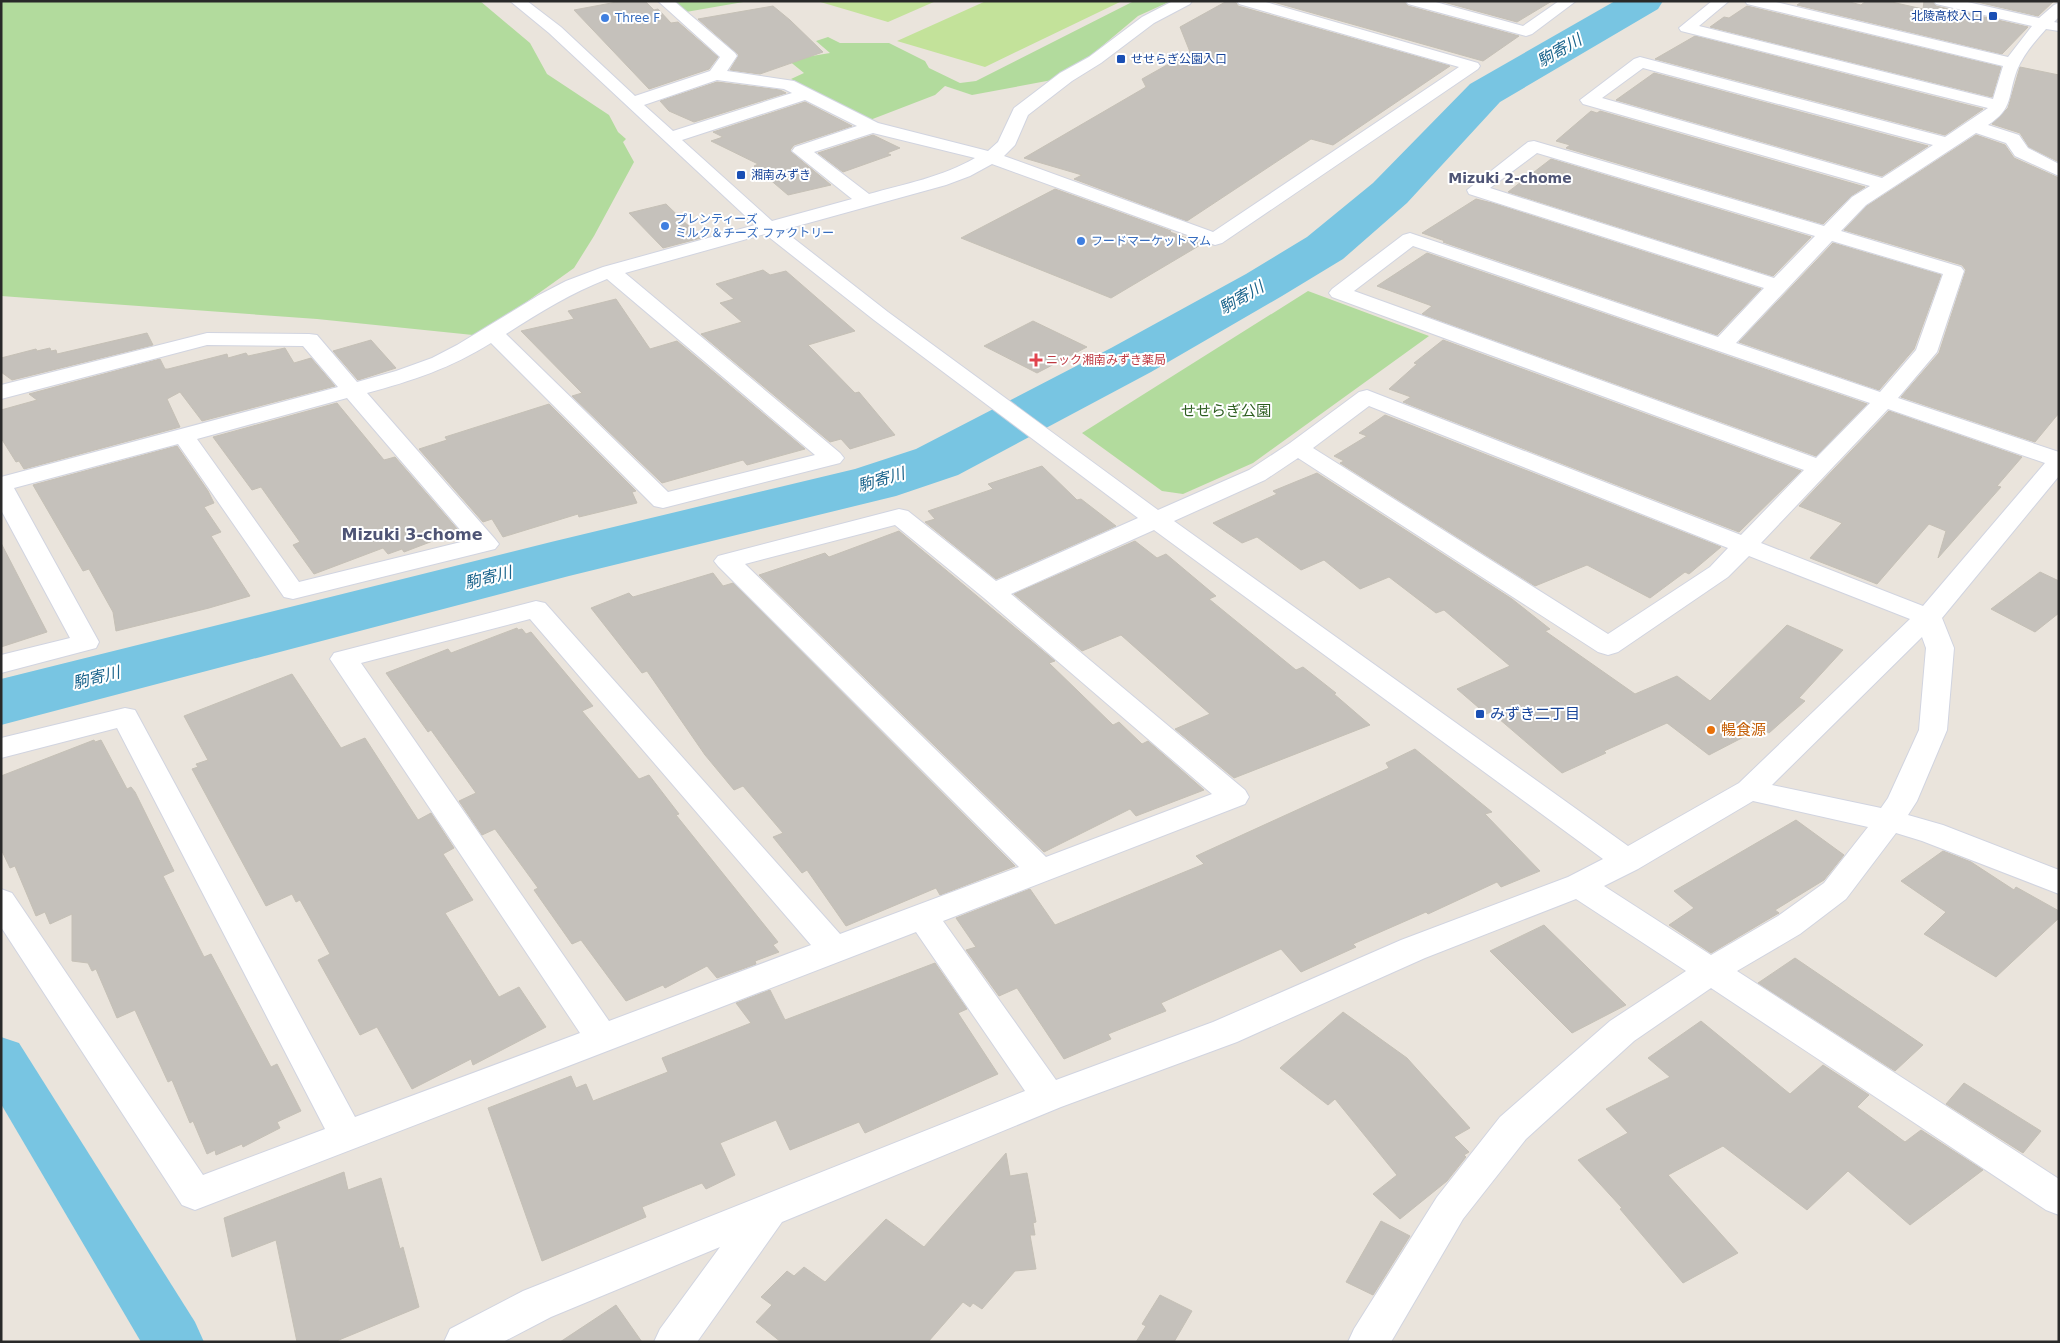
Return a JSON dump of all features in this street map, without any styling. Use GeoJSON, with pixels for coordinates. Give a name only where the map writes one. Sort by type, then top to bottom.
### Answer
{"type":"FeatureCollection","features":[{"type":"Feature","properties":{"kind":"street"},"geometry":{"type":"LineString","coordinates":[[516,1],[555,30],[768,227],[881,316],[1155,519],[1627,861]]}},
{"type":"Feature","properties":{"kind":"street"},"geometry":{"type":"LineString","coordinates":[[665,1],[729,56],[716,75]]}},
{"type":"Feature","properties":{"kind":"street"},"geometry":{"type":"LineString","coordinates":[[1,664],[86,642],[1,485],[404,376],[440,363],[546,299],[573,285],[610,271],[939,181],[964,172],[991,157],[1006,145],[1020,112],[1066,77],[1095,60],[1148,20],[1185,1]]}},
{"type":"Feature","properties":{"kind":"street"},"geometry":{"type":"LineString","coordinates":[[632,103],[716,75],[788,85],[872,127],[991,157],[1215,239],[1472,66],[1244,1]]}},
{"type":"Feature","properties":{"kind":"street"},"geometry":{"type":"LineString","coordinates":[[1413,1],[1526,31],[1569,1]]}},
{"type":"Feature","properties":{"kind":"street"},"geometry":{"type":"LineString","coordinates":[[1722,1],[1687,28],[2000,106]]}},
{"type":"Feature","properties":{"kind":"street"},"geometry":{"type":"LineString","coordinates":[[1752,1],[2012,64]]}},
{"type":"Feature","properties":{"kind":"street"},"geometry":{"type":"LineString","coordinates":[[1941,1],[2051,26]]}},
{"type":"Feature","properties":{"kind":"street"},"geometry":{"type":"LineString","coordinates":[[1722,345],[1859,201],[1993,114],[2000,106],[2012,64],[2051,26],[2059,8]]}},
{"type":"Feature","properties":{"kind":"street"},"geometry":{"type":"LineString","coordinates":[[1884,184],[1589,100],[1640,62],[1946,143]]}},
{"type":"Feature","properties":{"kind":"street"},"geometry":{"type":"LineString","coordinates":[[670,138],[807,94]]}},
{"type":"Feature","properties":{"kind":"street"},"geometry":{"type":"LineString","coordinates":[[1973,126],[2013,139],[2020,152],[2059,171]]}},
{"type":"Feature","properties":{"kind":"street"},"geometry":{"type":"LineString","coordinates":[[866,201],[801,151],[872,127]]}},
{"type":"Feature","properties":{"kind":"street"},"geometry":{"type":"LineString","coordinates":[[1298,448],[1608,646],[1719,572],[1884,400],[1926,352],[1954,271],[1534,146],[1476,190],[1778,286]]}},
{"type":"Feature","properties":{"kind":"street"},"geometry":{"type":"LineString","coordinates":[[464,1342],[537,1304],[1049,1097],[1226,1032],[1413,949],[1579,886],[1627,861],[1750,790],[1928,617],[2059,461],[1410,239],[1338,293],[1820,468]]}},
{"type":"Feature","properties":{"kind":"street"},"geometry":{"type":"LineString","coordinates":[[492,332],[663,501],[832,458],[610,271]]}},
{"type":"Feature","properties":{"kind":"street"},"geometry":{"type":"LineString","coordinates":[[1,392],[207,339],[310,340],[486,544],[293,591],[183,435]]}},
{"type":"Feature","properties":{"kind":"street"},"geometry":{"type":"LineString","coordinates":[[993,592],[1256,475],[1298,448],[1367,397],[1928,617],[1940,648],[1932,730],[1902,800],[1890,821],[1835,891],[1789,925],[1712,971],[1622,1031],[1513,1128],[1450,1208],[1368,1342]]}},
{"type":"Feature","properties":{"kind":"street"},"geometry":{"type":"LineString","coordinates":[[1,901],[195,1194],[1042,872],[1234,797],[993,592],[899,516],[727,561],[1042,872]]}},
{"type":"Feature","properties":{"kind":"street"},"geometry":{"type":"LineString","coordinates":[[602,1038],[344,659],[536,609],[835,950]]}},
{"type":"Feature","properties":{"kind":"street"},"geometry":{"type":"LineString","coordinates":[[1,748],[125,716],[347,1136]]}},
{"type":"Feature","properties":{"kind":"street"},"geometry":{"type":"LineString","coordinates":[[1750,790],[1890,821],[1932,833],[2059,883]]}},
{"type":"Feature","properties":{"kind":"street"},"geometry":{"type":"LineString","coordinates":[[1579,886],[2059,1199]]}},
{"type":"Feature","properties":{"kind":"street"},"geometry":{"type":"LineString","coordinates":[[923,917],[1049,1097]]}},
{"type":"Feature","properties":{"kind":"street"},"geometry":{"type":"LineString","coordinates":[[674,1342],[770,1210]]}},
{"type":"Feature","properties":{"kind":"green space"},"geometry":{"type":"Polygon","coordinates":[[[1,1],[480,1],[530,43],[547,74],[609,115],[618,132],[626,139],[623,142],[634,162],[594,236],[574,268],[525,303],[473,335],[317,319],[1,296],[1,1]]]}},
{"type":"Feature","properties":{"kind":"green space"},"geometry":{"type":"Polygon","coordinates":[[[673,1],[749,1],[686,12],[673,1]]]}},
{"type":"Feature","properties":{"kind":"green space"},"geometry":{"type":"Polygon","coordinates":[[[817,1],[936,1],[888,22],[817,1]]]}},
{"type":"Feature","properties":{"kind":"green space"},"geometry":{"type":"Polygon","coordinates":[[[986,1],[1122,1],[985,67],[897,41],[986,1]]]}},
{"type":"Feature","properties":{"kind":"green space"},"geometry":{"type":"Polygon","coordinates":[[[1134,1],[1171,1],[1138,16],[1083,62],[1052,80],[972,95],[945,86],[935,95],[870,120],[791,79],[804,73],[788,60],[830,53],[816,41],[828,37],[840,43],[889,43],[925,61],[929,68],[960,83],[976,81],[1134,1]]]}},
{"type":"Feature","properties":{"kind":"green space","name":"せせらぎ公園"},"geometry":{"type":"Polygon","coordinates":[[[1308,291],[1429,336],[1253,463],[1183,494],[1162,491],[1082,433],[1308,291]]]}},
{"type":"Feature","properties":{"kind":"building"},"geometry":{"type":"Polygon","coordinates":[[[622,1],[645,1],[654,10],[658,9],[671,23],[678,22],[718,57],[709,69],[649,89],[574,10],[622,1]]]}},
{"type":"Feature","properties":{"kind":"building"},"geometry":{"type":"Polygon","coordinates":[[[1227,1],[1235,1],[1238,6],[1450,66],[1333,145],[1311,139],[1187,221],[1074,179],[1082,175],[1024,158],[1146,87],[1142,79],[1190,52],[1180,27],[1227,1]]]}},
{"type":"Feature","properties":{"kind":"building"},"geometry":{"type":"Polygon","coordinates":[[[1270,1],[1404,1],[1408,6],[1519,36],[1483,61],[1270,1]]]}},
{"type":"Feature","properties":{"kind":"building"},"geometry":{"type":"Polygon","coordinates":[[[1440,1],[1552,1],[1517,22],[1440,1]]]}},
{"type":"Feature","properties":{"kind":"building"},"geometry":{"type":"Polygon","coordinates":[[[1803,1],[1846,1],[1861,5],[1866,1],[1887,1],[1923,9],[1924,1],[1932,1],[1936,6],[2028,27],[2002,54],[1797,5],[1803,1]]]}},
{"type":"Feature","properties":{"kind":"building"},"geometry":{"type":"Polygon","coordinates":[[[1973,1],[2054,1],[2038,16],[1973,1]]]}},
{"type":"Feature","properties":{"kind":"building"},"geometry":{"type":"Polygon","coordinates":[[[773,6],[823,52],[760,74],[730,70],[739,55],[698,19],[773,6]]]}},
{"type":"Feature","properties":{"kind":"building"},"geometry":{"type":"Polygon","coordinates":[[[1747,6],[2001,67],[1992,97],[1710,27],[1724,17],[1729,18],[1747,6]]]}},
{"type":"Feature","properties":{"kind":"building"},"geometry":{"type":"Polygon","coordinates":[[[1695,36],[1983,109],[1945,135],[1655,59],[1695,36]]]}},
{"type":"Feature","properties":{"kind":"building"},"geometry":{"type":"Polygon","coordinates":[[[2020,67],[2059,75],[2059,162],[2029,147],[2020,133],[1992,124],[2008,108],[2020,67]]]}},
{"type":"Feature","properties":{"kind":"building"},"geometry":{"type":"Polygon","coordinates":[[[1654,73],[1928,146],[1882,176],[1616,100],[1654,73]]]}},
{"type":"Feature","properties":{"kind":"building"},"geometry":{"type":"Polygon","coordinates":[[[717,82],[780,90],[786,93],[694,122],[669,111],[660,101],[717,82]]]}},
{"type":"Feature","properties":{"kind":"building"},"geometry":{"type":"Polygon","coordinates":[[[805,102],[852,126],[794,145],[790,150],[831,185],[788,195],[754,166],[758,164],[711,141],[723,137],[713,132],[805,102]]]}},
{"type":"Feature","properties":{"kind":"building"},"geometry":{"type":"Polygon","coordinates":[[[1591,111],[1597,113],[1600,111],[1865,187],[1851,196],[1823,224],[1566,148],[1570,145],[1556,141],[1591,111]]]}},
{"type":"Feature","properties":{"kind":"building"},"geometry":{"type":"Polygon","coordinates":[[[873,135],[900,148],[887,153],[891,155],[843,172],[818,153],[873,135]]]}},
{"type":"Feature","properties":{"kind":"building"},"geometry":{"type":"Polygon","coordinates":[[[1976,135],[2005,145],[2014,158],[2059,178],[2059,413],[2035,442],[1901,397],[1939,353],[1966,270],[1962,265],[1844,230],[1867,206],[1976,135]]]}},
{"type":"Feature","properties":{"kind":"building"},"geometry":{"type":"Polygon","coordinates":[[[1551,159],[1811,237],[1773,276],[1508,192],[1551,159]]]}},
{"type":"Feature","properties":{"kind":"building","name":"フードマーケットマム"},"geometry":{"type":"Polygon","coordinates":[[[1055,189],[1202,244],[1111,298],[961,238],[1055,189]]]}},
{"type":"Feature","properties":{"kind":"building"},"geometry":{"type":"Polygon","coordinates":[[[1476,199],[1761,289],[1717,335],[1443,242],[1445,241],[1422,233],[1476,199]]]}},
{"type":"Feature","properties":{"kind":"building","name":"プレンティーズ ミルク＆チーズ ファクトリー"},"geometry":{"type":"Polygon","coordinates":[[[666,204],[701,238],[663,248],[629,213],[666,204]]]}},
{"type":"Feature","properties":{"kind":"building"},"geometry":{"type":"Polygon","coordinates":[[[1833,243],[1941,275],[1914,349],[1879,390],[1739,342],[1833,243]]]}},
{"type":"Feature","properties":{"kind":"building"},"geometry":{"type":"Polygon","coordinates":[[[1427,253],[1867,404],[1816,456],[1422,314],[1432,306],[1377,286],[1427,253]]]}},
{"type":"Feature","properties":{"kind":"building"},"geometry":{"type":"Polygon","coordinates":[[[763,270],[770,275],[786,271],[855,331],[808,345],[855,393],[859,392],[895,435],[850,449],[841,439],[830,442],[701,334],[742,322],[720,303],[734,299],[716,284],[763,270]]]}},
{"type":"Feature","properties":{"kind":"building"},"geometry":{"type":"Polygon","coordinates":[[[616,299],[650,349],[677,341],[805,449],[747,465],[743,460],[662,483],[572,396],[582,393],[521,331],[574,319],[568,311],[616,299]]]}},
{"type":"Feature","properties":{"kind":"building","name":"ニック湘南みずき薬局"},"geometry":{"type":"Polygon","coordinates":[[[1033,321],[1087,347],[1037,373],[984,346],[1033,321]]]}},
{"type":"Feature","properties":{"kind":"building"},"geometry":{"type":"Polygon","coordinates":[[[147,333],[153,345],[12,380],[1,372],[1,358],[36,349],[37,351],[50,348],[51,351],[56,350],[57,354],[147,333]]]}},
{"type":"Feature","properties":{"kind":"building"},"geometry":{"type":"Polygon","coordinates":[[[371,340],[396,368],[358,380],[333,351],[371,340]]]}},
{"type":"Feature","properties":{"kind":"building"},"geometry":{"type":"Polygon","coordinates":[[[1443,340],[1801,471],[1739,532],[1403,402],[1411,397],[1389,389],[1417,364],[1414,363],[1443,340]]]}},
{"type":"Feature","properties":{"kind":"building"},"geometry":{"type":"Polygon","coordinates":[[[285,348],[294,363],[311,358],[335,386],[202,421],[180,392],[167,399],[180,427],[24,469],[19,461],[16,462],[1,438],[1,410],[37,400],[29,394],[160,359],[165,369],[168,369],[227,354],[228,358],[246,353],[248,356],[285,348]]]}},
{"type":"Feature","properties":{"kind":"building"},"geometry":{"type":"Polygon","coordinates":[[[337,403],[384,460],[395,457],[459,531],[404,552],[402,549],[388,554],[383,548],[314,574],[293,545],[300,542],[261,487],[252,490],[213,437],[337,403]]]}},
{"type":"Feature","properties":{"kind":"building"},"geometry":{"type":"Polygon","coordinates":[[[549,404],[636,491],[632,492],[637,503],[579,517],[578,514],[503,537],[492,519],[483,522],[419,449],[447,440],[445,437],[549,404]]]}},
{"type":"Feature","properties":{"kind":"building"},"geometry":{"type":"Polygon","coordinates":[[[1889,411],[2022,457],[1997,486],[2001,487],[1938,558],[1946,531],[1929,524],[1877,584],[1810,558],[1842,523],[1799,506],[1889,411]]]}},
{"type":"Feature","properties":{"kind":"building"},"geometry":{"type":"Polygon","coordinates":[[[1385,415],[1721,547],[1689,574],[1685,572],[1650,598],[1587,565],[1535,586],[1340,463],[1344,461],[1334,456],[1367,436],[1359,433],[1385,415]]]}},
{"type":"Feature","properties":{"kind":"building"},"geometry":{"type":"Polygon","coordinates":[[[177,446],[208,491],[214,503],[204,507],[221,532],[211,536],[250,596],[116,631],[113,612],[89,569],[83,571],[33,485],[177,446]]]}},
{"type":"Feature","properties":{"kind":"building"},"geometry":{"type":"Polygon","coordinates":[[[1042,466],[1077,500],[1081,499],[1116,526],[996,579],[925,522],[935,519],[928,511],[993,489],[988,484],[1042,466]]]}},
{"type":"Feature","properties":{"kind":"building"},"geometry":{"type":"Polygon","coordinates":[[[1317,473],[1512,599],[1550,629],[1545,631],[1635,694],[1677,676],[1710,701],[1787,625],[1843,650],[1799,698],[1805,701],[1769,733],[1761,728],[1709,755],[1667,723],[1604,751],[1606,753],[1562,773],[1491,712],[1486,714],[1457,689],[1510,666],[1444,610],[1436,613],[1389,577],[1360,589],[1324,560],[1301,570],[1257,537],[1242,543],[1213,523],[1277,494],[1273,491],[1317,473]]]}},
{"type":"Feature","properties":{"kind":"building"},"geometry":{"type":"Polygon","coordinates":[[[899,531],[1055,661],[1049,663],[1113,725],[1119,722],[1142,744],[1148,741],[1204,790],[1136,816],[1130,809],[1044,852],[759,575],[825,553],[829,557],[899,531]]]}},
{"type":"Feature","properties":{"kind":"building"},"geometry":{"type":"Polygon","coordinates":[[[1135,541],[1157,558],[1166,554],[1216,596],[1209,599],[1296,670],[1303,667],[1336,693],[1334,694],[1370,725],[1234,778],[1175,729],[1210,714],[1121,635],[1082,651],[1014,594],[1135,541]]]}},
{"type":"Feature","properties":{"kind":"building"},"geometry":{"type":"Polygon","coordinates":[[[1,543],[47,632],[1,647],[1,543]]]}},
{"type":"Feature","properties":{"kind":"building"},"geometry":{"type":"Polygon","coordinates":[[[2040,572],[2059,581],[2059,613],[2035,632],[1991,609],[2040,572]]]}},
{"type":"Feature","properties":{"kind":"building"},"geometry":{"type":"Polygon","coordinates":[[[713,573],[723,586],[733,583],[1015,866],[940,895],[936,888],[846,926],[807,870],[802,873],[773,837],[783,833],[743,786],[734,790],[705,755],[647,671],[642,673],[591,608],[629,593],[633,597],[713,573]]]}},
{"type":"Feature","properties":{"kind":"building"},"geometry":{"type":"Polygon","coordinates":[[[517,628],[518,630],[522,629],[526,634],[531,632],[593,706],[582,711],[639,779],[649,775],[679,814],[676,815],[778,942],[773,945],[779,952],[755,961],[756,964],[717,978],[707,966],[665,988],[663,985],[626,1001],[581,940],[572,944],[534,890],[538,888],[495,829],[482,835],[459,801],[476,793],[431,730],[428,732],[386,673],[448,649],[451,653],[517,628]]]}},
{"type":"Feature","properties":{"kind":"building"},"geometry":{"type":"Polygon","coordinates":[[[292,674],[341,748],[365,738],[418,820],[431,813],[454,848],[443,854],[473,900],[445,913],[499,997],[519,987],[546,1027],[473,1065],[471,1059],[412,1089],[377,1027],[360,1035],[318,960],[330,954],[300,900],[296,902],[292,894],[266,906],[192,769],[198,767],[196,764],[208,760],[184,716],[292,674]]]}},
{"type":"Feature","properties":{"kind":"building"},"geometry":{"type":"Polygon","coordinates":[[[94,740],[95,742],[101,740],[127,789],[131,787],[135,792],[174,871],[163,876],[204,957],[211,954],[271,1067],[277,1064],[301,1111],[277,1122],[280,1128],[243,1147],[242,1144],[216,1155],[215,1150],[207,1154],[193,1121],[190,1123],[172,1080],[168,1082],[135,1010],[117,1018],[96,969],[92,971],[88,963],[72,961],[72,914],[50,924],[45,912],[36,916],[15,866],[10,868],[1,849],[1,776],[94,740]]]}},
{"type":"Feature","properties":{"kind":"building"},"geometry":{"type":"Polygon","coordinates":[[[1415,749],[1492,812],[1485,814],[1540,871],[1501,887],[1497,882],[1428,914],[1426,912],[1353,944],[1356,947],[1301,972],[1281,949],[1161,1003],[1166,1011],[1108,1034],[1111,1039],[1064,1059],[1017,988],[999,996],[966,950],[976,947],[956,918],[1030,889],[1055,925],[1204,864],[1196,856],[1389,768],[1386,763],[1415,749]]]}},
{"type":"Feature","properties":{"kind":"building"},"geometry":{"type":"Polygon","coordinates":[[[1796,820],[1844,855],[1824,880],[1775,910],[1779,913],[1711,953],[1669,925],[1694,908],[1674,891],[1796,820]]]}},
{"type":"Feature","properties":{"kind":"building"},"geometry":{"type":"Polygon","coordinates":[[[1943,851],[1971,862],[2014,890],[2016,887],[2059,911],[2059,918],[1996,977],[1924,934],[1946,912],[1901,881],[1943,851]]]}},
{"type":"Feature","properties":{"kind":"building"},"geometry":{"type":"Polygon","coordinates":[[[1544,925],[1626,1005],[1572,1033],[1490,951],[1544,925]]]}},
{"type":"Feature","properties":{"kind":"building"},"geometry":{"type":"Polygon","coordinates":[[[1795,958],[1923,1045],[1895,1071],[1758,983],[1795,958]]]}},
{"type":"Feature","properties":{"kind":"building"},"geometry":{"type":"Polygon","coordinates":[[[935,963],[967,1009],[958,1013],[998,1074],[865,1133],[859,1122],[790,1150],[776,1120],[720,1143],[735,1175],[706,1189],[702,1183],[642,1207],[646,1217],[542,1261],[488,1108],[571,1076],[576,1088],[586,1084],[593,1101],[668,1072],[662,1058],[751,1023],[736,1003],[770,990],[785,1020],[935,963]]]}},
{"type":"Feature","properties":{"kind":"building"},"geometry":{"type":"Polygon","coordinates":[[[1343,1012],[1407,1058],[1470,1128],[1454,1137],[1469,1152],[1464,1155],[1466,1157],[1447,1181],[1400,1219],[1373,1194],[1397,1175],[1335,1099],[1328,1105],[1280,1068],[1343,1012]]]}},
{"type":"Feature","properties":{"kind":"building"},"geometry":{"type":"Polygon","coordinates":[[[1701,1021],[1790,1094],[1823,1065],[1869,1095],[1857,1107],[1905,1142],[1921,1130],[1983,1170],[1910,1225],[1848,1171],[1807,1210],[1723,1146],[1668,1175],[1738,1253],[1683,1283],[1620,1209],[1622,1208],[1578,1160],[1628,1133],[1606,1109],[1670,1077],[1648,1058],[1701,1021]]]}},
{"type":"Feature","properties":{"kind":"building"},"geometry":{"type":"Polygon","coordinates":[[[1964,1083],[2041,1131],[2023,1153],[1946,1104],[1964,1083]]]}},
{"type":"Feature","properties":{"kind":"building"},"geometry":{"type":"Polygon","coordinates":[[[1006,1153],[1010,1176],[1027,1173],[1036,1222],[1033,1223],[1035,1235],[1030,1235],[1036,1269],[1015,1271],[982,1309],[973,1303],[970,1307],[963,1302],[928,1342],[781,1342],[756,1322],[772,1305],[761,1297],[787,1271],[794,1276],[804,1267],[825,1282],[886,1219],[924,1247],[1006,1153]]]}},
{"type":"Feature","properties":{"kind":"building"},"geometry":{"type":"Polygon","coordinates":[[[344,1172],[348,1190],[381,1178],[400,1249],[403,1247],[419,1307],[334,1342],[297,1342],[276,1240],[232,1257],[224,1218],[344,1172]]]}},
{"type":"Feature","properties":{"kind":"building"},"geometry":{"type":"Polygon","coordinates":[[[1381,1221],[1410,1236],[1373,1295],[1346,1282],[1381,1221]]]}},
{"type":"Feature","properties":{"kind":"building"},"geometry":{"type":"Polygon","coordinates":[[[1160,1295],[1192,1311],[1174,1342],[1136,1342],[1146,1326],[1142,1324],[1160,1295]]]}},
{"type":"Feature","properties":{"kind":"building"},"geometry":{"type":"Polygon","coordinates":[[[616,1305],[642,1342],[560,1342],[616,1305]]]}},
{"type":"Feature","properties":{"kind":"waterway","name":"駒寄川"},"geometry":{"type":"LineString","coordinates":[[1,702],[551,561],[874,483],[937,462],[1131,360],[1264,285],[1325,248],[1390,193],[1485,93],[1644,1]]}},
{"type":"Feature","properties":{"kind":"waterway"},"geometry":{"type":"LineString","coordinates":[[1,1058],[174,1342]]}},
{"type":"Feature","properties":{"kind":"place","name":"北陵高校入口"},"geometry":{"type":"Point","coordinates":[1993,16]}},
{"type":"Feature","properties":{"kind":"place","name":"Three F"},"geometry":{"type":"Point","coordinates":[605,18]}},
{"type":"Feature","properties":{"kind":"place","name":"せせらぎ公園入口"},"geometry":{"type":"Point","coordinates":[1121,59]}},
{"type":"Feature","properties":{"kind":"place","name":"湘南みずき"},"geometry":{"type":"Point","coordinates":[741,175]}},
{"type":"Feature","properties":{"kind":"place","name":"プレンティーズ ミルク＆チーズ ファクトリー"},"geometry":{"type":"Point","coordinates":[665,226]}},
{"type":"Feature","properties":{"kind":"place","name":"フードマーケットマム"},"geometry":{"type":"Point","coordinates":[1081,241]}},
{"type":"Feature","properties":{"kind":"place","name":"ニック湘南みずき薬局"},"geometry":{"type":"Point","coordinates":[1036,360]}},
{"type":"Feature","properties":{"kind":"place","name":"みずき二丁目"},"geometry":{"type":"Point","coordinates":[1480,714]}},
{"type":"Feature","properties":{"kind":"place","name":"暢食源"},"geometry":{"type":"Point","coordinates":[1711,730]}},
{"type":"Feature","properties":{"kind":"district","name":"Mizuki 2-chome"},"geometry":{"type":"Point","coordinates":[1510,178]}},
{"type":"Feature","properties":{"kind":"district","name":"Mizuki 3-chome"},"geometry":{"type":"Point","coordinates":[412,534]}}]}
